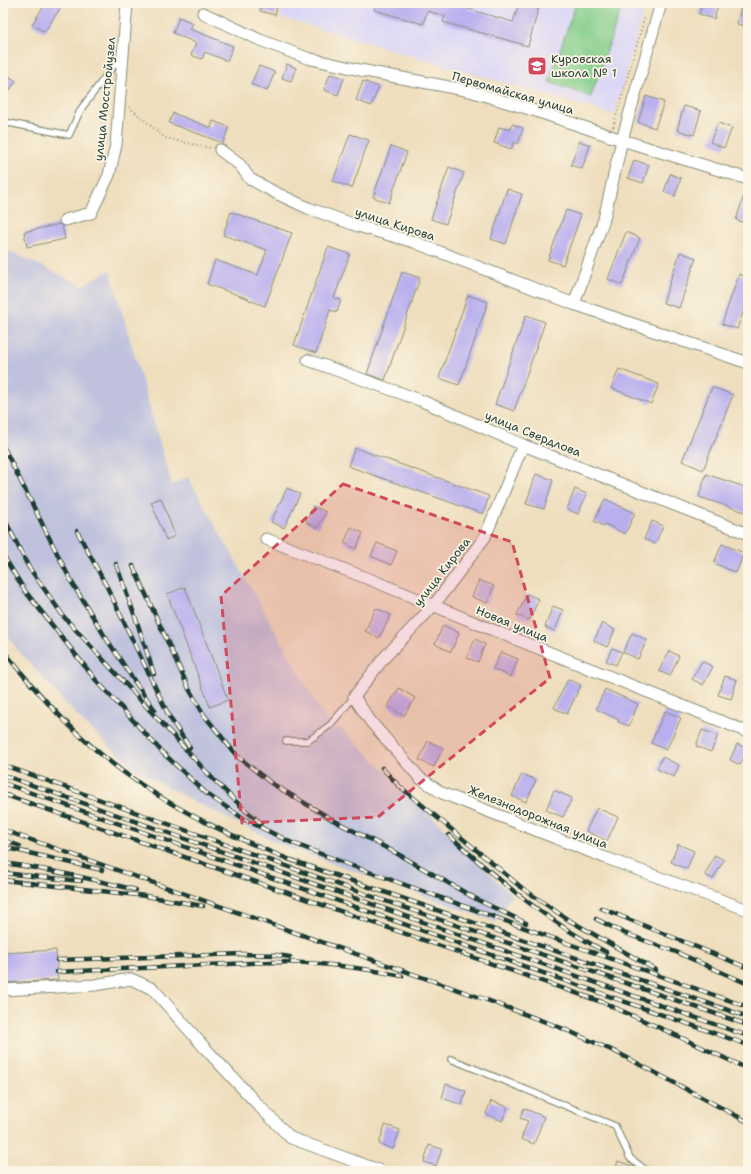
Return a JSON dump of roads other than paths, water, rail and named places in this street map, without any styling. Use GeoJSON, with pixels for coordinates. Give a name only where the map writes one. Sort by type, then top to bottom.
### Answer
{"type":"FeatureCollection","features":[{"type":"Feature","properties":{"kind":"street","name":"улица Мосстройузел"},"geometry":{"type":"LineString","coordinates":[[65,220],[91,213],[109,175],[116,145],[127,3]]}},
{"type":"Feature","properties":{"kind":"street"},"geometry":{"type":"LineString","coordinates":[[574,304],[604,219],[622,140],[660,3]]}},
{"type":"Feature","properties":{"kind":"street","name":"Первомайская улица"},"geometry":{"type":"LineString","coordinates":[[203,13],[260,40],[307,58],[470,92],[539,112],[622,140],[748,179]]}},
{"type":"Feature","properties":{"kind":"street","name":"улица Кирова"},"geometry":{"type":"LineString","coordinates":[[220,150],[240,165],[250,179],[302,205],[358,226],[414,242],[574,304],[748,363]]}},
{"type":"Feature","properties":{"kind":"street","name":"улица Свердлова"},"geometry":{"type":"LineString","coordinates":[[308,360],[420,400],[523,445],[748,534]]}},
{"type":"Feature","properties":{"kind":"street","name":"улица Кирова"},"geometry":{"type":"LineString","coordinates":[[354,697],[383,659],[434,605],[485,537],[523,445]]}},
{"type":"Feature","properties":{"kind":"street","name":"Новая улица"},"geometry":{"type":"LineString","coordinates":[[266,539],[748,732]]}},
{"type":"Feature","properties":{"kind":"street","name":"Железнодорожная улица"},"geometry":{"type":"LineString","coordinates":[[354,697],[371,722],[420,778],[442,792],[606,858],[748,910]]}},
{"type":"Feature","properties":{"kind":"street"},"geometry":{"type":"LineString","coordinates":[[3,990],[94,985],[131,979],[153,989],[260,1108],[291,1138],[381,1171]]}},
{"type":"Feature","properties":{"kind":"lane"},"geometry":{"type":"LineString","coordinates":[[9,123],[69,135],[81,109],[123,52]]}},
{"type":"Feature","properties":{"kind":"lane"},"geometry":{"type":"LineString","coordinates":[[286,741],[308,741],[330,725],[354,697]]}},
{"type":"Feature","properties":{"kind":"lane"},"geometry":{"type":"LineString","coordinates":[[451,1059],[615,1126],[630,1158],[647,1171]]}},
{"type":"Feature","properties":{"kind":"railway"},"geometry":{"type":"LineString","coordinates":[[3,446],[71,581],[104,635],[155,710]]}},
{"type":"Feature","properties":{"kind":"railway"},"geometry":{"type":"LineString","coordinates":[[3,516],[28,566],[64,617],[213,779],[245,810],[261,823]]}},
{"type":"Feature","properties":{"kind":"railway"},"geometry":{"type":"LineString","coordinates":[[77,531],[108,589],[170,718],[190,748]]}},
{"type":"Feature","properties":{"kind":"railway"},"geometry":{"type":"LineString","coordinates":[[3,555],[25,591],[95,679],[163,753],[207,794],[244,819],[290,842],[347,864],[748,1007]]}},
{"type":"Feature","properties":{"kind":"railway"},"geometry":{"type":"LineString","coordinates":[[116,564],[154,674]]}},
{"type":"Feature","properties":{"kind":"railway"},"geometry":{"type":"LineString","coordinates":[[133,566],[189,689],[204,715],[237,756],[271,783],[333,820],[396,853],[478,900],[526,923]]}},
{"type":"Feature","properties":{"kind":"railway"},"geometry":{"type":"LineString","coordinates":[[3,650],[49,705],[83,739],[120,769],[156,795],[211,825],[288,859],[748,1017]]}},
{"type":"Feature","properties":{"kind":"railway"},"geometry":{"type":"LineString","coordinates":[[3,765],[359,892],[748,1025]]}},
{"type":"Feature","properties":{"kind":"railway"},"geometry":{"type":"LineString","coordinates":[[382,768],[402,789]]}},
{"type":"Feature","properties":{"kind":"railway"},"geometry":{"type":"LineString","coordinates":[[3,775],[748,1036]]}},
{"type":"Feature","properties":{"kind":"railway"},"geometry":{"type":"LineString","coordinates":[[3,783],[748,1045]]}},
{"type":"Feature","properties":{"kind":"railway"},"geometry":{"type":"LineString","coordinates":[[398,785],[522,888],[567,919],[656,970]]}},
{"type":"Feature","properties":{"kind":"railway"},"geometry":{"type":"LineString","coordinates":[[3,794],[602,1002],[748,1069]]}},
{"type":"Feature","properties":{"kind":"railway"},"geometry":{"type":"LineString","coordinates":[[3,830],[487,1000],[564,1029],[618,1053],[748,1122]]}},
{"type":"Feature","properties":{"kind":"railway"},"geometry":{"type":"LineString","coordinates":[[449,835],[504,884],[544,914],[564,928],[606,952]]}},
{"type":"Feature","properties":{"kind":"railway"},"geometry":{"type":"LineString","coordinates":[[3,840],[20,846]]}},
{"type":"Feature","properties":{"kind":"railway"},"geometry":{"type":"LineString","coordinates":[[3,847],[102,870]]}},
{"type":"Feature","properties":{"kind":"railway"},"geometry":{"type":"LineString","coordinates":[[3,863],[37,868],[136,890]]}},
{"type":"Feature","properties":{"kind":"railway"},"geometry":{"type":"LineString","coordinates":[[3,873],[81,881]]}},
{"type":"Feature","properties":{"kind":"railway"},"geometry":{"type":"LineString","coordinates":[[3,880],[146,896],[203,906]]}},
{"type":"Feature","properties":{"kind":"railway"},"geometry":{"type":"LineString","coordinates":[[601,908],[748,968]]}},
{"type":"Feature","properties":{"kind":"railway"},"geometry":{"type":"LineString","coordinates":[[596,919],[624,933],[676,952],[748,984]]}},
{"type":"Feature","properties":{"kind":"railway"},"geometry":{"type":"LineString","coordinates":[[57,960],[244,954],[290,957]]}},
{"type":"Feature","properties":{"kind":"railway"},"geometry":{"type":"LineString","coordinates":[[57,972],[272,962],[337,966],[402,976]]}},
{"type":"Feature","properties":{"kind":"place","name":"Куровская школа № 1"},"geometry":{"type":"Point","coordinates":[537,66]}}]}
